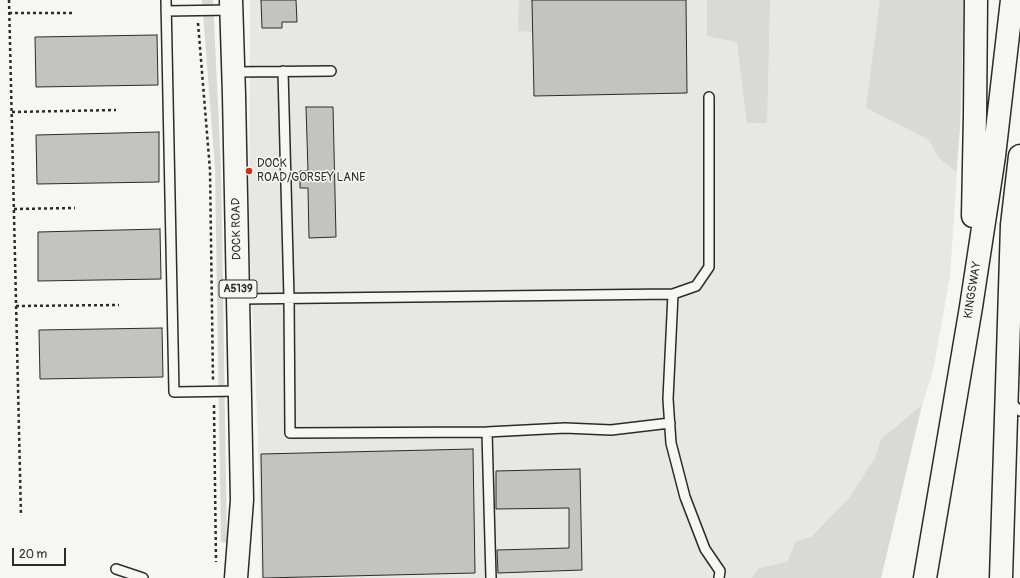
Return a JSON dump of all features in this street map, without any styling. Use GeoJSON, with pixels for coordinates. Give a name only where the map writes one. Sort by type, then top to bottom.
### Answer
{"type":"FeatureCollection","features":[{"type":"Feature","properties":{"kind":"highway"},"geometry":{"type":"LineString","coordinates":[[971,307],[976,0]]}},
{"type":"Feature","properties":{"kind":"highway","name":"KINGSWAY"},"geometry":{"type":"LineString","coordinates":[[925,578],[971,307],[994,156],[1012,0]]}},
{"type":"Feature","properties":{"kind":"highway","name":"DOCK ROAD"},"geometry":{"type":"LineString","coordinates":[[231,5],[234,72],[242,500],[236,578]]}},
{"type":"Feature","properties":{"kind":"highway"},"geometry":{"type":"LineString","coordinates":[[1001,578],[1014,405],[1010,309],[1012,225],[1020,156]]}},
{"type":"Feature","properties":{"kind":"highway"},"geometry":{"type":"LineString","coordinates":[[1010,309],[1020,270]]}},
{"type":"Feature","properties":{"kind":"lane"},"geometry":{"type":"LineString","coordinates":[[166,0],[174,392],[240,391]]}},
{"type":"Feature","properties":{"kind":"lane"},"geometry":{"type":"LineString","coordinates":[[166,11],[197,10],[231,5]]}},
{"type":"Feature","properties":{"kind":"lane"},"geometry":{"type":"LineString","coordinates":[[283,71],[289,298],[290,433],[487,432],[565,428],[611,430],[670,423]]}},
{"type":"Feature","properties":{"kind":"lane"},"geometry":{"type":"LineString","coordinates":[[234,72],[331,71]]}},
{"type":"Feature","properties":{"kind":"lane"},"geometry":{"type":"LineString","coordinates":[[238,299],[673,294],[696,286],[710,267],[709,97]]}},
{"type":"Feature","properties":{"kind":"lane"},"geometry":{"type":"LineString","coordinates":[[673,294],[668,399],[672,443],[685,497],[705,549],[720,571],[720,578]]}},
{"type":"Feature","properties":{"kind":"lane"},"geometry":{"type":"LineString","coordinates":[[487,432],[491,578]]}},
{"type":"Feature","properties":{"kind":"lane"},"geometry":{"type":"LineString","coordinates":[[116,569],[143,578]]}},
{"type":"Feature","properties":{"kind":"path"},"geometry":{"type":"LineString","coordinates":[[9,0],[21,516]]}},
{"type":"Feature","properties":{"kind":"path"},"geometry":{"type":"LineString","coordinates":[[197,10],[210,170],[216,530],[215,569]]}},
{"type":"Feature","properties":{"kind":"path"},"geometry":{"type":"LineString","coordinates":[[9,13],[72,13]]}},
{"type":"Feature","properties":{"kind":"path"},"geometry":{"type":"LineString","coordinates":[[12,112],[116,110]]}},
{"type":"Feature","properties":{"kind":"path"},"geometry":{"type":"LineString","coordinates":[[14,208],[75,208]]}},
{"type":"Feature","properties":{"kind":"path"},"geometry":{"type":"LineString","coordinates":[[16,306],[119,305]]}},
{"type":"Feature","properties":{"kind":"shaded area"},"geometry":{"type":"Polygon","coordinates":[[[202,0],[213,0],[221,168],[227,543],[221,542],[215,168],[202,0]]]}},
{"type":"Feature","properties":{"kind":"shaded area"},"geometry":{"type":"Polygon","coordinates":[[[250,0],[964,0],[960,128],[950,276],[933,371],[922,405],[881,578],[261,578],[258,436],[249,235],[250,0]]]}},
{"type":"Feature","properties":{"kind":"shaded area"},"geometry":{"type":"Polygon","coordinates":[[[519,0],[532,0],[533,32],[518,31],[519,0]]]}},
{"type":"Feature","properties":{"kind":"shaded area"},"geometry":{"type":"Polygon","coordinates":[[[707,0],[770,0],[767,123],[747,123],[737,42],[707,36],[707,0]]]}},
{"type":"Feature","properties":{"kind":"shaded area"},"geometry":{"type":"Polygon","coordinates":[[[880,0],[964,0],[960,128],[956,172],[939,158],[929,140],[866,108],[880,0]]]}},
{"type":"Feature","properties":{"kind":"shaded area"},"geometry":{"type":"Polygon","coordinates":[[[922,405],[881,578],[752,578],[759,568],[787,562],[796,541],[811,537],[849,498],[875,458],[881,439],[922,405]]]}},
{"type":"Feature","properties":{"kind":"building"},"geometry":{"type":"Polygon","coordinates":[[[261,0],[296,0],[297,22],[282,22],[282,28],[262,28],[261,0]]]}},
{"type":"Feature","properties":{"kind":"building"},"geometry":{"type":"Polygon","coordinates":[[[532,0],[686,0],[687,93],[534,96],[532,0]]]}},
{"type":"Feature","properties":{"kind":"building"},"geometry":{"type":"Polygon","coordinates":[[[157,35],[158,85],[36,87],[35,37],[157,35]]]}},
{"type":"Feature","properties":{"kind":"building"},"geometry":{"type":"Polygon","coordinates":[[[306,107],[333,107],[336,237],[309,238],[308,188],[300,188],[300,171],[308,171],[306,107]]]}},
{"type":"Feature","properties":{"kind":"building"},"geometry":{"type":"Polygon","coordinates":[[[159,132],[159,182],[37,184],[36,135],[159,132]]]}},
{"type":"Feature","properties":{"kind":"building"},"geometry":{"type":"Polygon","coordinates":[[[160,229],[161,279],[38,281],[38,232],[160,229]]]}},
{"type":"Feature","properties":{"kind":"building"},"geometry":{"type":"Polygon","coordinates":[[[162,328],[163,377],[40,379],[39,330],[162,328]]]}},
{"type":"Feature","properties":{"kind":"building"},"geometry":{"type":"Polygon","coordinates":[[[473,449],[475,573],[263,578],[261,454],[473,449]]]}},
{"type":"Feature","properties":{"kind":"building"},"geometry":{"type":"Polygon","coordinates":[[[580,469],[582,570],[498,573],[497,550],[569,548],[569,508],[496,509],[496,471],[580,469]]]}},
{"type":"Feature","properties":{"kind":"place","name":"DOCK ROAD/GORSEY LANE"},"geometry":{"type":"Point","coordinates":[249,171]}}]}
